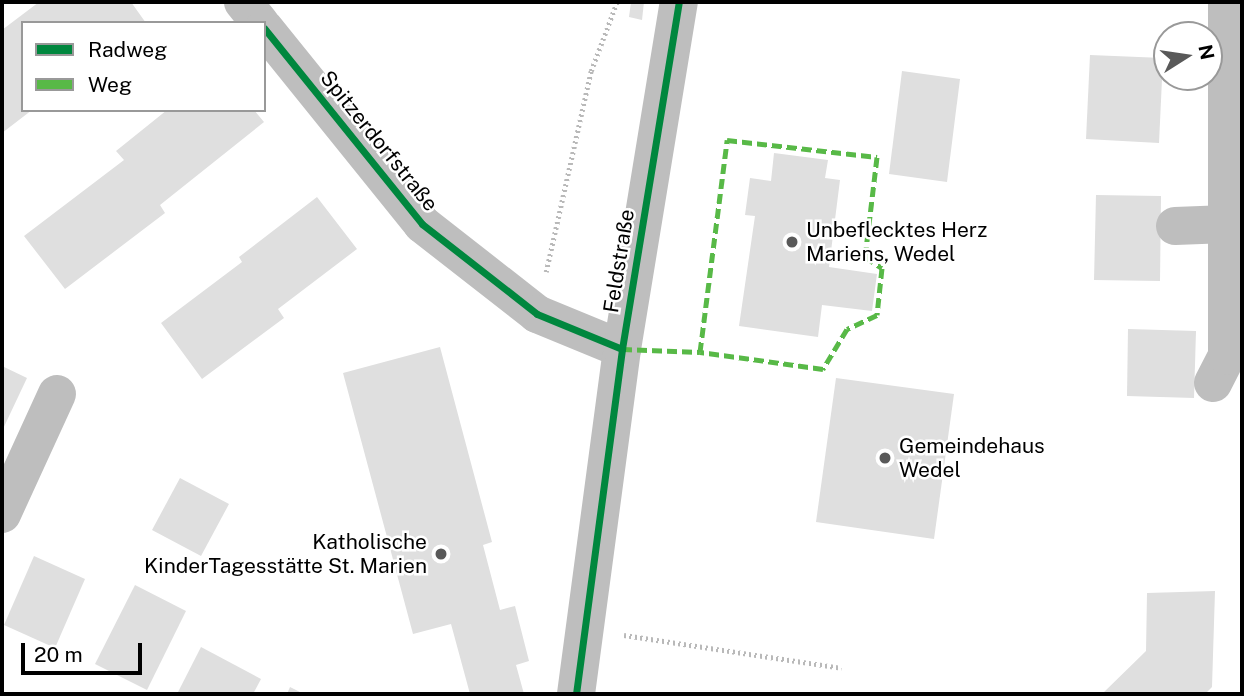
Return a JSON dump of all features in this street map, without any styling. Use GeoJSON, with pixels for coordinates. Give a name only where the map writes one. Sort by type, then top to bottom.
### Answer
{"type":"FeatureCollection","features":[{"type":"Feature","properties":{"kind":"street"},"geometry":{"type":"LineString","coordinates":[[243,2],[258,21]]}},
{"type":"Feature","properties":{"kind":"street","name":"Feldstraße"},"geometry":{"type":"LineString","coordinates":[[576,694],[622,349],[679,2]]}},
{"type":"Feature","properties":{"kind":"street"},"geometry":{"type":"LineString","coordinates":[[1213,383],[1227,356],[1236,280],[1227,224],[1227,2]]}},
{"type":"Feature","properties":{"kind":"street","name":"Spitzerdorfstraße"},"geometry":{"type":"LineString","coordinates":[[266,30],[422,224],[537,314],[622,349]]}},
{"type":"Feature","properties":{"kind":"street"},"geometry":{"type":"LineString","coordinates":[[1175,226],[1227,224]]}},
{"type":"Feature","properties":{"kind":"street"},"geometry":{"type":"LineString","coordinates":[[2,514],[57,394]]}},
{"type":"Feature","properties":{"kind":"path"},"geometry":{"type":"LineString","coordinates":[[537,314],[590,71],[617,2]]}},
{"type":"Feature","properties":{"kind":"path"},"geometry":{"type":"LineString","coordinates":[[585,629],[842,668]]}},
{"type":"Feature","properties":{"kind":"building"},"geometry":{"type":"Polygon","coordinates":[[[39,2],[131,2],[145,21],[21,21],[21,112],[29,112],[2,133],[2,30],[39,2]]]}},
{"type":"Feature","properties":{"kind":"building"},"geometry":{"type":"Polygon","coordinates":[[[631,2],[644,2],[642,20],[629,17],[631,2]]]}},
{"type":"Feature","properties":{"kind":"building"},"geometry":{"type":"Polygon","coordinates":[[[1090,55],[1153,58],[1153,91],[1161,91],[1159,143],[1086,139],[1090,55]]]}},
{"type":"Feature","properties":{"kind":"building"},"geometry":{"type":"Polygon","coordinates":[[[902,71],[960,79],[947,182],[889,174],[902,71]]]}},
{"type":"Feature","properties":{"kind":"building"},"geometry":{"type":"Polygon","coordinates":[[[165,112],[256,112],[264,122],[160,205],[165,213],[65,289],[24,236],[124,160],[116,151],[165,112]]]}},
{"type":"Feature","properties":{"kind":"building","name":"Unbeflecktes Herz Mariens, Wedel"},"geometry":{"type":"Polygon","coordinates":[[[774,153],[828,160],[825,178],[840,180],[829,267],[877,274],[872,311],[822,305],[818,337],[739,326],[755,216],[745,215],[750,178],[771,181],[774,153]]]}},
{"type":"Feature","properties":{"kind":"building"},"geometry":{"type":"Polygon","coordinates":[[[1096,195],[1161,196],[1160,281],[1094,280],[1096,195]]]}},
{"type":"Feature","properties":{"kind":"building"},"geometry":{"type":"Polygon","coordinates":[[[317,197],[357,249],[278,309],[284,318],[202,379],[161,323],[242,262],[239,257],[317,197]]]}},
{"type":"Feature","properties":{"kind":"building"},"geometry":{"type":"Polygon","coordinates":[[[1128,329],[1196,331],[1194,398],[1127,396],[1128,329]]]}},
{"type":"Feature","properties":{"kind":"building"},"geometry":{"type":"Polygon","coordinates":[[[440,347],[492,542],[483,545],[500,610],[515,606],[529,661],[516,665],[524,694],[470,694],[451,624],[413,634],[343,373],[440,347]]]}},
{"type":"Feature","properties":{"kind":"building"},"geometry":{"type":"Polygon","coordinates":[[[2,366],[27,378],[2,431],[2,366]]]}},
{"type":"Feature","properties":{"kind":"building","name":"Gemeindehaus Wedel"},"geometry":{"type":"Polygon","coordinates":[[[836,378],[954,394],[934,539],[816,522],[836,378]]]}},
{"type":"Feature","properties":{"kind":"building"},"geometry":{"type":"Polygon","coordinates":[[[180,478],[229,504],[201,556],[152,530],[180,478]]]}},
{"type":"Feature","properties":{"kind":"building"},"geometry":{"type":"Polygon","coordinates":[[[34,556],[85,579],[55,648],[4,625],[34,556]]]}},
{"type":"Feature","properties":{"kind":"building"},"geometry":{"type":"Polygon","coordinates":[[[135,585],[186,611],[147,690],[95,664],[135,585]]]}},
{"type":"Feature","properties":{"kind":"building"},"geometry":{"type":"Polygon","coordinates":[[[1215,591],[1212,687],[1205,694],[1102,694],[1146,651],[1147,593],[1215,591]]]}},
{"type":"Feature","properties":{"kind":"building"},"geometry":{"type":"Polygon","coordinates":[[[201,647],[261,679],[253,694],[177,694],[201,647]]]}},
{"type":"Feature","properties":{"kind":"building"},"geometry":{"type":"Polygon","coordinates":[[[290,687],[304,694],[287,694],[290,687]]]}},
{"type":"Feature","properties":{"kind":"marked path"},"geometry":{"type":"LineString","coordinates":[[622,349],[700,352],[727,140],[877,157],[865,257],[882,268],[877,315],[847,329],[823,369],[700,352]]}},
{"type":"Feature","properties":{"kind":"cycle path"},"geometry":{"type":"LineString","coordinates":[[576,694],[622,349],[679,2]]}},
{"type":"Feature","properties":{"kind":"cycle path"},"geometry":{"type":"LineString","coordinates":[[266,30],[422,224],[537,314],[622,349]]}},
{"type":"Feature","properties":{"kind":"place","name":"Unbeflecktes Herz Mariens, Wedel"},"geometry":{"type":"Point","coordinates":[792,242]}},
{"type":"Feature","properties":{"kind":"place","name":"Gemeindehaus Wedel"},"geometry":{"type":"Point","coordinates":[885,458]}},
{"type":"Feature","properties":{"kind":"place","name":"Katholische KinderTagesstätte St. Marien"},"geometry":{"type":"Point","coordinates":[441,554]}}]}
